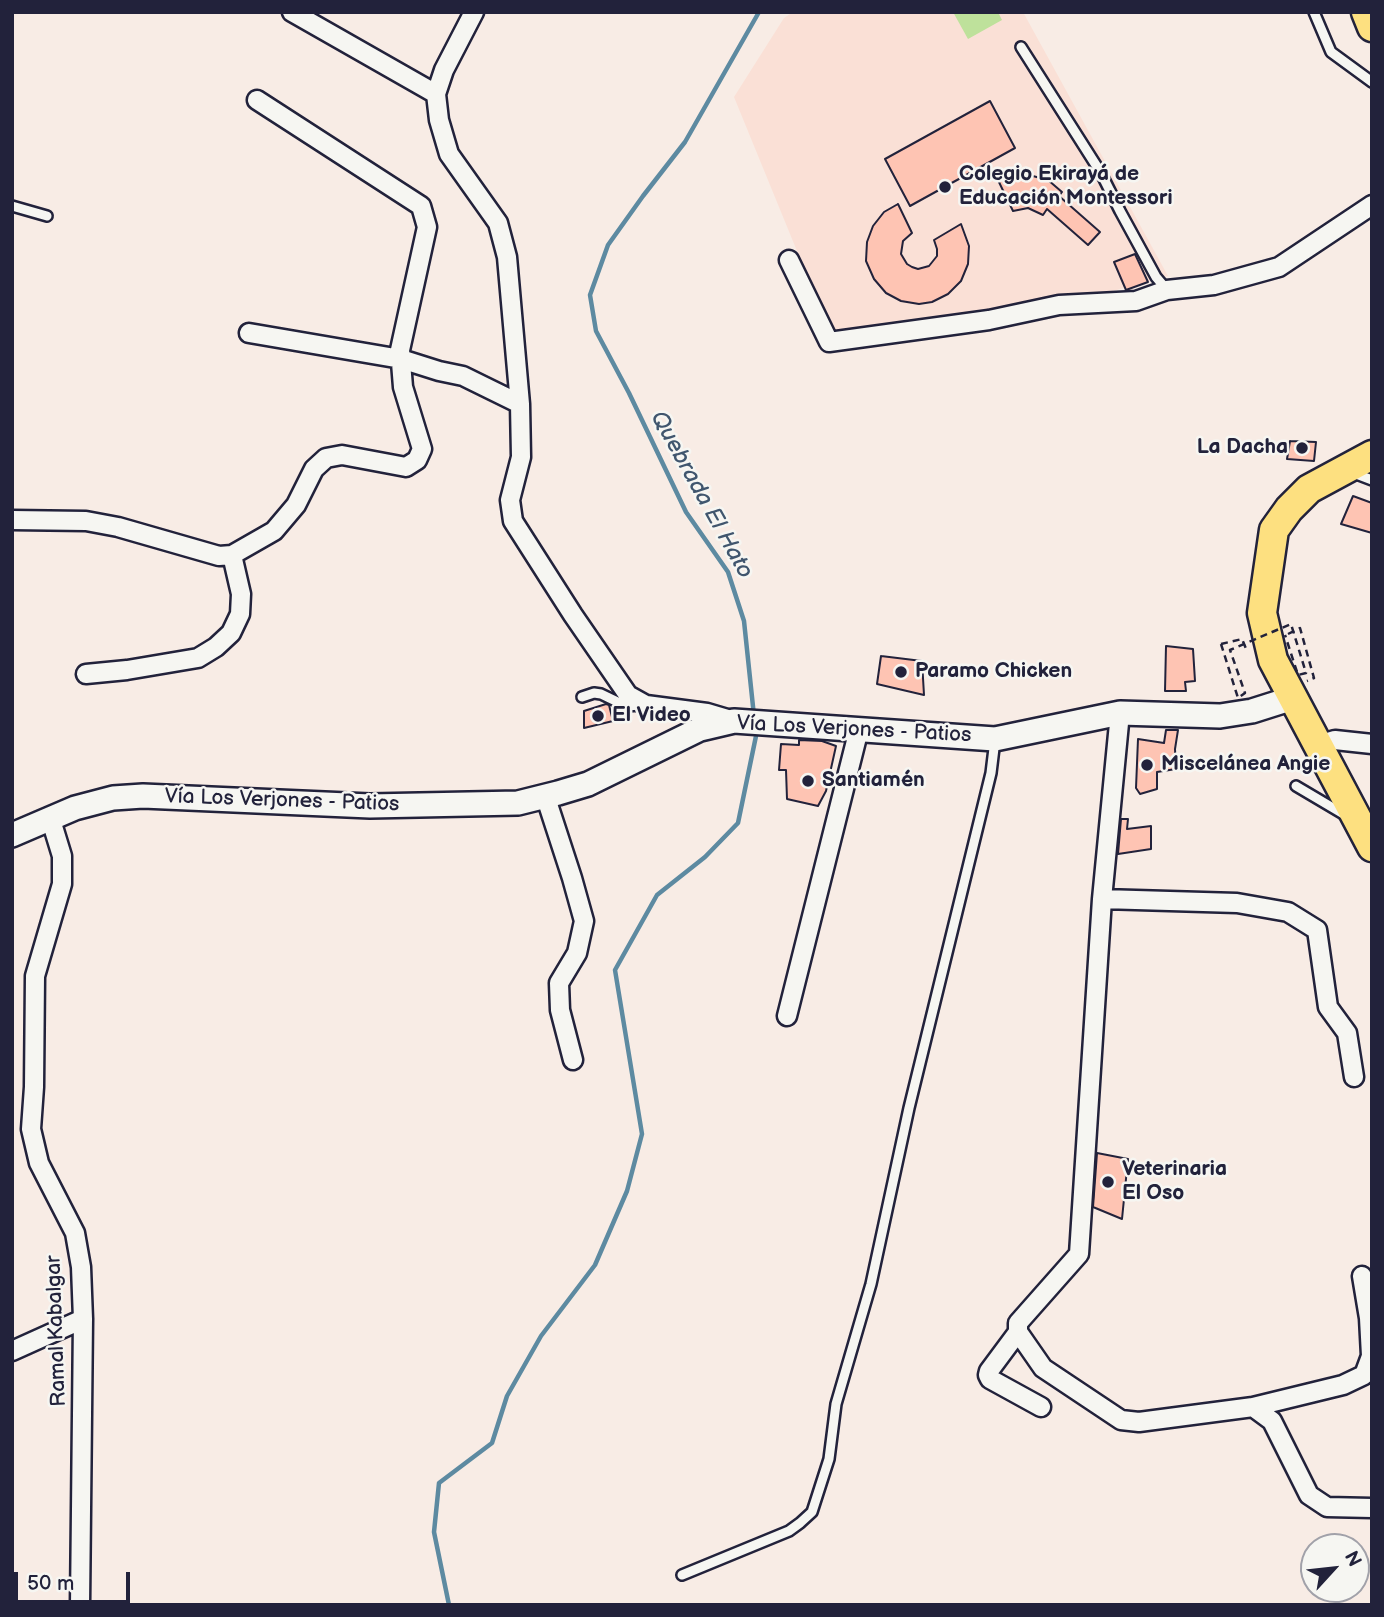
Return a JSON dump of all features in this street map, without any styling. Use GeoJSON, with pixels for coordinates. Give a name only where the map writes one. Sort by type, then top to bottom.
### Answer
{"type":"FeatureCollection","features":[{"type":"Feature","properties":{"kind":"main road"},"geometry":{"type":"LineString","coordinates":[[1366,12],[1372,27]]}},
{"type":"Feature","properties":{"kind":"main road"},"geometry":{"type":"LineString","coordinates":[[1372,455],[1309,489],[1289,509],[1274,530],[1262,613],[1273,660],[1299,690],[1318,745],[1372,847]]}},
{"type":"Feature","properties":{"kind":"street"},"geometry":{"type":"LineString","coordinates":[[292,12],[436,94]]}},
{"type":"Feature","properties":{"kind":"street"},"geometry":{"type":"LineString","coordinates":[[474,12],[444,70],[436,94],[439,121],[449,154],[498,223],[507,257],[522,457],[510,500],[513,521],[628,695],[646,705],[707,713],[747,722]]}},
{"type":"Feature","properties":{"kind":"street"},"geometry":{"type":"LineString","coordinates":[[12,520],[86,521],[118,527],[219,556],[232,555],[274,531],[296,505],[314,469],[326,458],[342,455],[406,467],[417,460],[422,449],[403,387],[400,350],[427,227],[421,206],[257,100]]}},
{"type":"Feature","properties":{"kind":"street"},"geometry":{"type":"LineString","coordinates":[[789,260],[829,342],[989,320],[1059,305],[1136,301],[1167,290],[1214,285],[1279,267],[1372,205]]}},
{"type":"Feature","properties":{"kind":"street"},"geometry":{"type":"LineString","coordinates":[[249,333],[401,359],[463,376],[520,404]]}},
{"type":"Feature","properties":{"kind":"street"},"geometry":{"type":"LineString","coordinates":[[86,674],[198,658],[216,646],[231,633],[240,614],[241,594],[232,555]]}},
{"type":"Feature","properties":{"kind":"street","name":"Vía Los Verjones - Patios"},"geometry":{"type":"LineString","coordinates":[[12,835],[75,808],[113,798],[143,796],[370,806],[518,803],[588,784],[701,729],[747,722],[995,739],[1120,713],[1220,716],[1252,711],[1299,690]]}},
{"type":"Feature","properties":{"kind":"street"},"geometry":{"type":"LineString","coordinates":[[1120,713],[1102,899],[1079,1254],[1018,1323],[1018,1332],[1043,1368],[1121,1420],[1139,1422],[1253,1407],[1343,1385],[1364,1375],[1371,1356],[1369,1318],[1362,1276]]}},
{"type":"Feature","properties":{"kind":"street"},"geometry":{"type":"LineString","coordinates":[[787,1016],[859,729]]}},
{"type":"Feature","properties":{"kind":"street"},"geometry":{"type":"LineString","coordinates":[[1318,745],[1335,740],[1372,744]]}},
{"type":"Feature","properties":{"kind":"street"},"geometry":{"type":"LineString","coordinates":[[545,795],[584,921],[577,953],[559,983],[560,1010],[573,1060]]}},
{"type":"Feature","properties":{"kind":"street","name":"Ramal Kabalgar"},"geometry":{"type":"LineString","coordinates":[[51,820],[62,856],[62,884],[35,976],[31,1129],[40,1163],[75,1233],[81,1268],[83,1319],[80,1605]]}},
{"type":"Feature","properties":{"kind":"street"},"geometry":{"type":"LineString","coordinates":[[1102,899],[1237,903],[1288,912],[1317,930],[1328,1007],[1347,1033],[1354,1077]]}},
{"type":"Feature","properties":{"kind":"street"},"geometry":{"type":"LineString","coordinates":[[12,1351],[83,1319]]}},
{"type":"Feature","properties":{"kind":"street"},"geometry":{"type":"LineString","coordinates":[[1018,1332],[988,1375],[990,1379],[1041,1408]]}},
{"type":"Feature","properties":{"kind":"street"},"geometry":{"type":"LineString","coordinates":[[1253,1407],[1272,1422],[1309,1495],[1327,1507],[1372,1508]]}},
{"type":"Feature","properties":{"kind":"lane"},"geometry":{"type":"LineString","coordinates":[[1314,12],[1331,52],[1372,82]]}},
{"type":"Feature","properties":{"kind":"lane"},"geometry":{"type":"LineString","coordinates":[[1021,47],[1101,173],[1156,277],[1167,290]]}},
{"type":"Feature","properties":{"kind":"lane"},"geometry":{"type":"LineString","coordinates":[[12,206],[47,216]]}},
{"type":"Feature","properties":{"kind":"lane"},"geometry":{"type":"LineString","coordinates":[[1342,470],[1372,480]]}},
{"type":"Feature","properties":{"kind":"lane"},"geometry":{"type":"LineString","coordinates":[[582,697],[594,693],[626,706],[646,705]]}},
{"type":"Feature","properties":{"kind":"lane"},"geometry":{"type":"LineString","coordinates":[[682,1575],[789,1531],[812,1512],[829,1459],[836,1404],[871,1284],[909,1108],[991,773],[995,739]]}},
{"type":"Feature","properties":{"kind":"lane"},"geometry":{"type":"LineString","coordinates":[[1296,786],[1336,811],[1355,817]]}},
{"type":"Feature","properties":{"kind":"path"},"geometry":{"type":"LineString","coordinates":[[1221,644],[1238,698],[1245,693],[1230,650],[1291,624],[1306,673],[1298,675],[1285,635],[1300,628],[1314,678],[1299,690]]}},
{"type":"Feature","properties":{"kind":"shaded area","name":"Colegio Ekirayá de Educación Montessori"},"geometry":{"type":"Polygon","coordinates":[[[793,12],[1023,12],[1168,276],[1109,292],[1054,299],[835,344],[734,97],[784,18],[793,12]]]}},
{"type":"Feature","properties":{"kind":"green space"},"geometry":{"type":"Polygon","coordinates":[[[953,12],[998,12],[1002,20],[968,39],[953,12]]]}},
{"type":"Feature","properties":{"kind":"building"},"geometry":{"type":"Polygon","coordinates":[[[990,101],[1015,148],[910,206],[885,159],[990,101]]]}},
{"type":"Feature","properties":{"kind":"building"},"geometry":{"type":"Polygon","coordinates":[[[1029,175],[1048,180],[1062,192],[1059,196],[1100,232],[1088,245],[1047,209],[1043,215],[1028,208],[1013,211],[996,176],[1029,175]]]}},
{"type":"Feature","properties":{"kind":"building"},"geometry":{"type":"Polygon","coordinates":[[[898,204],[912,233],[903,241],[901,254],[912,267],[918,269],[929,266],[937,256],[934,240],[961,224],[969,246],[968,264],[961,281],[948,294],[932,302],[919,304],[901,301],[886,293],[874,279],[866,261],[867,242],[873,226],[884,212],[898,204]]]}},
{"type":"Feature","properties":{"kind":"building"},"geometry":{"type":"Polygon","coordinates":[[[1135,254],[1148,282],[1126,290],[1114,262],[1135,254]]]}},
{"type":"Feature","properties":{"kind":"building","name":"La Dacha"},"geometry":{"type":"Polygon","coordinates":[[[1290,441],[1316,442],[1314,461],[1287,459],[1290,441]]]}},
{"type":"Feature","properties":{"kind":"building"},"geometry":{"type":"Polygon","coordinates":[[[1353,496],[1372,503],[1372,533],[1341,524],[1353,496]]]}},
{"type":"Feature","properties":{"kind":"building"},"geometry":{"type":"Polygon","coordinates":[[[1166,646],[1193,649],[1195,681],[1185,682],[1186,691],[1165,691],[1166,646]]]}},
{"type":"Feature","properties":{"kind":"building","name":"Paramo Chicken"},"geometry":{"type":"Polygon","coordinates":[[[881,656],[922,661],[924,695],[877,684],[881,656]]]}},
{"type":"Feature","properties":{"kind":"building","name":"El Video"},"geometry":{"type":"Polygon","coordinates":[[[609,705],[613,721],[584,728],[584,711],[609,705]]]}},
{"type":"Feature","properties":{"kind":"building","name":"Miscelánea Angie"},"geometry":{"type":"Polygon","coordinates":[[[1166,730],[1178,730],[1176,769],[1157,772],[1157,789],[1140,794],[1136,788],[1138,739],[1164,743],[1166,730]]]}},
{"type":"Feature","properties":{"kind":"building","name":"Santiamén"},"geometry":{"type":"Polygon","coordinates":[[[799,740],[822,741],[836,746],[826,791],[818,806],[787,799],[786,770],[779,770],[781,744],[799,745],[799,740]]]}},
{"type":"Feature","properties":{"kind":"building"},"geometry":{"type":"Polygon","coordinates":[[[1121,819],[1128,819],[1127,829],[1151,826],[1151,849],[1118,854],[1121,819]]]}},
{"type":"Feature","properties":{"kind":"building","name":"Veterinaria El Oso"},"geometry":{"type":"Polygon","coordinates":[[[1097,1153],[1128,1159],[1122,1219],[1093,1207],[1097,1153]]]}},
{"type":"Feature","properties":{"kind":"waterway","name":"Quebrada El Hato"},"geometry":{"type":"LineString","coordinates":[[754,716],[744,621],[728,572],[686,512],[596,331],[590,295],[608,245],[685,142],[759,12]]}},
{"type":"Feature","properties":{"kind":"waterway","name":"Quebrada El Hato"},"geometry":{"type":"LineString","coordinates":[[449,1605],[434,1532],[439,1483],[492,1443],[507,1396],[541,1336],[595,1265],[627,1191],[642,1134],[615,970],[657,895],[705,857],[738,823],[756,736],[755,728]]}},
{"type":"Feature","properties":{"kind":"place","name":"Colegio Ekirayá de Educación Montessori"},"geometry":{"type":"Point","coordinates":[945,187]}},
{"type":"Feature","properties":{"kind":"place","name":"La Dacha"},"geometry":{"type":"Point","coordinates":[1302,448]}},
{"type":"Feature","properties":{"kind":"place","name":"Paramo Chicken"},"geometry":{"type":"Point","coordinates":[901,672]}},
{"type":"Feature","properties":{"kind":"place","name":"El Video"},"geometry":{"type":"Point","coordinates":[598,716]}},
{"type":"Feature","properties":{"kind":"place","name":"Miscelánea Angie"},"geometry":{"type":"Point","coordinates":[1147,765]}},
{"type":"Feature","properties":{"kind":"place","name":"Santiamén"},"geometry":{"type":"Point","coordinates":[808,781]}},
{"type":"Feature","properties":{"kind":"place","name":"Veterinaria El Oso"},"geometry":{"type":"Point","coordinates":[1108,1182]}}]}
